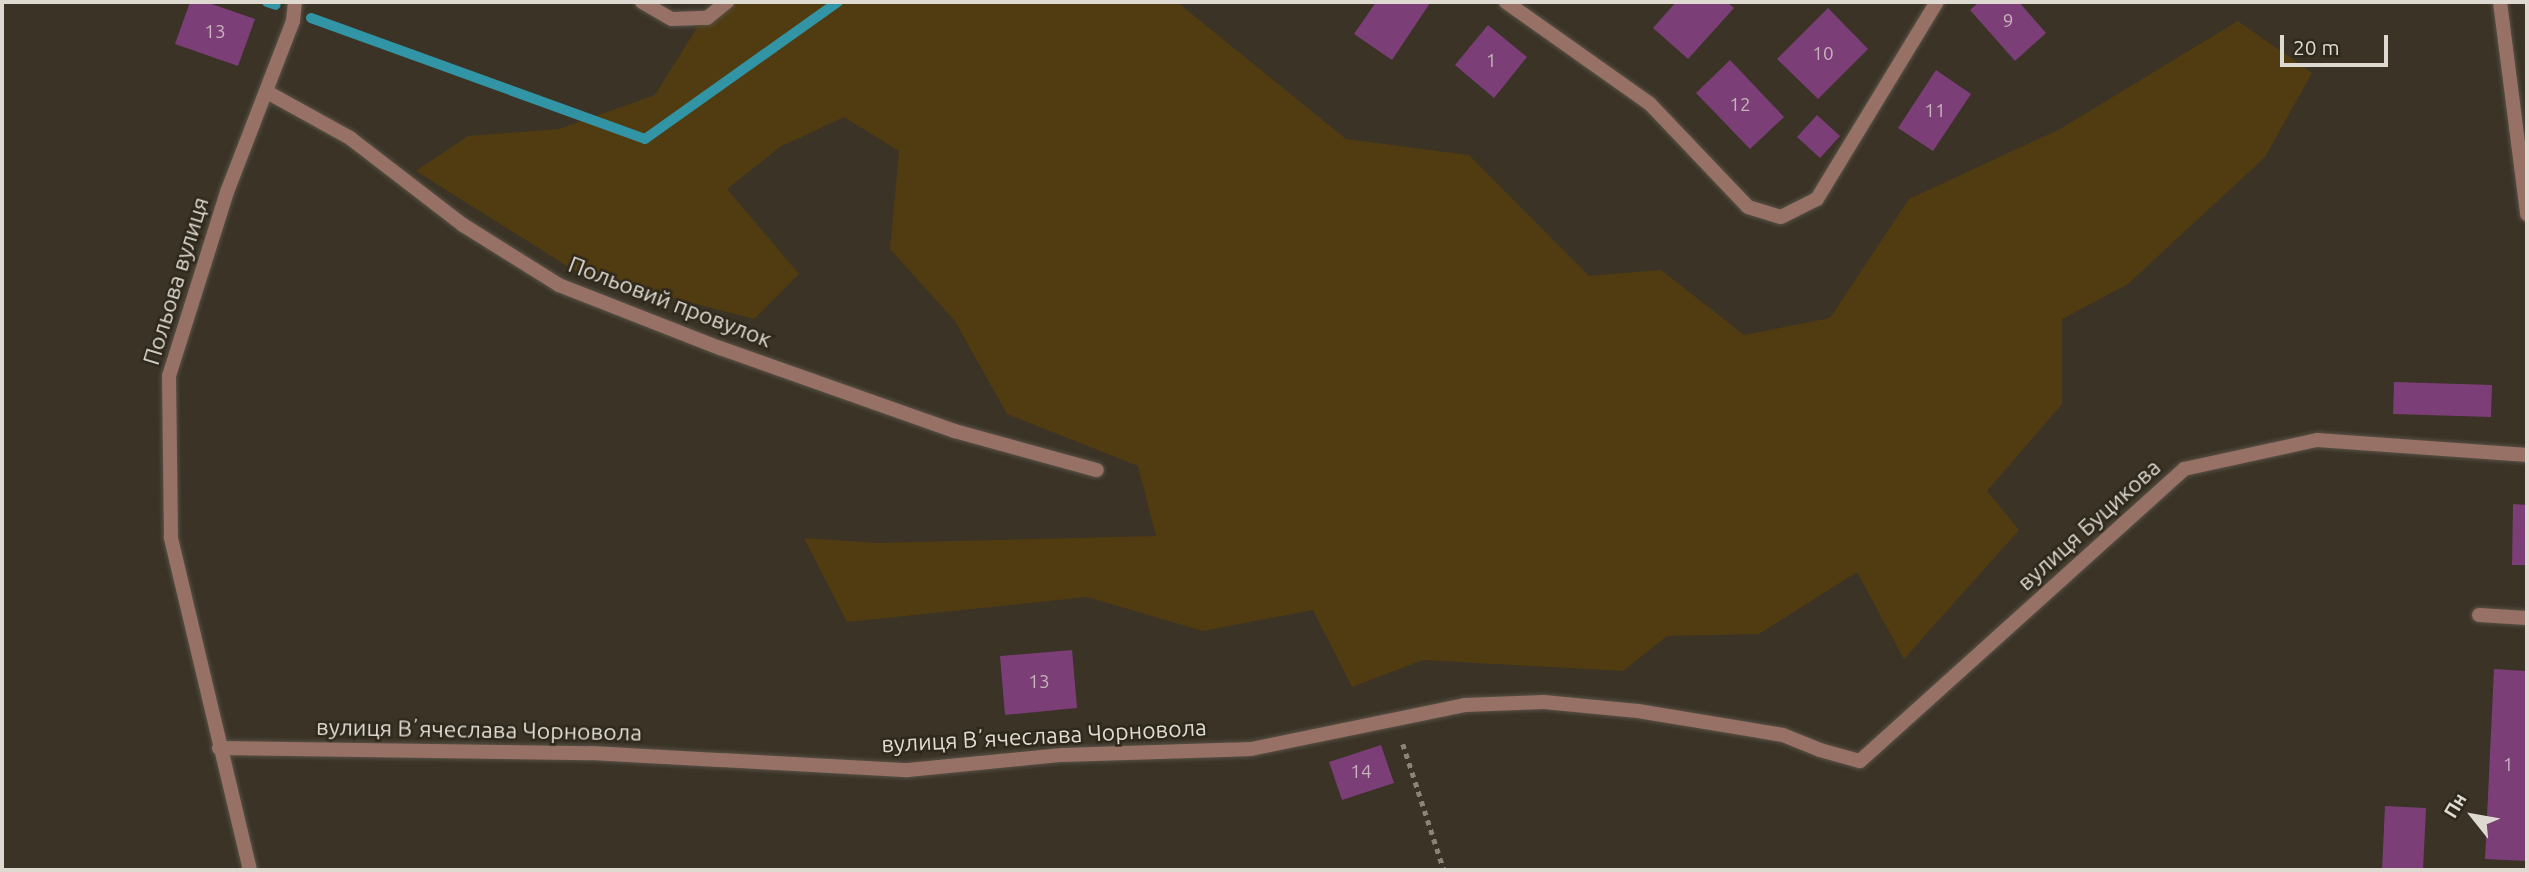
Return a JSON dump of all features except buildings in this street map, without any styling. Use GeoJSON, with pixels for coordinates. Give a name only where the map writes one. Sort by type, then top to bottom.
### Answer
{"type":"FeatureCollection","features":[{"type":"Feature","properties":{"kind":"street","name":"Польова вулиця"},"geometry":{"type":"LineString","coordinates":[[250,870],[171,538],[169,376],[227,192],[293,21],[295,2]]}},
{"type":"Feature","properties":{"kind":"street"},"geometry":{"type":"LineString","coordinates":[[642,2],[672,19],[707,18],[727,2]]}},
{"type":"Feature","properties":{"kind":"street"},"geometry":{"type":"LineString","coordinates":[[1506,2],[1650,104],[1748,207],[1781,217],[1817,199],[1937,2]]}},
{"type":"Feature","properties":{"kind":"street"},"geometry":{"type":"LineString","coordinates":[[2500,2],[2527,214]]}},
{"type":"Feature","properties":{"kind":"street","name":"Польовий провулок"},"geometry":{"type":"LineString","coordinates":[[267,92],[350,138],[463,225],[559,285],[720,348],[956,431],[1097,470]]}},
{"type":"Feature","properties":{"kind":"street","name":"вулиця Буцикова"},"geometry":{"type":"LineString","coordinates":[[1860,761],[2184,470],[2318,440],[2527,455]]}},
{"type":"Feature","properties":{"kind":"street"},"geometry":{"type":"LineString","coordinates":[[2479,615],[2527,618]]}},
{"type":"Feature","properties":{"kind":"street","name":"вулиця Вʼячеслава Чорновола"},"geometry":{"type":"LineString","coordinates":[[219,748],[591,753],[908,770],[1062,755],[1251,749],[1465,705],[1544,702],[1638,711],[1783,735],[1820,750],[1860,761]]}},
{"type":"Feature","properties":{"kind":"path"},"geometry":{"type":"LineString","coordinates":[[1395,720],[1444,870]]}},
{"type":"Feature","properties":{"kind":"shaded area"},"geometry":{"type":"Polygon","coordinates":[[[713,2],[1177,2],[1346,139],[1469,155],[1589,276],[1661,270],[1744,335],[1830,318],[1909,199],[2060,129],[2238,21],[2312,73],[2265,157],[2128,284],[2062,319],[2062,404],[1987,491],[2019,530],[1904,659],[1857,572],[1759,634],[1667,636],[1623,671],[1423,660],[1352,687],[1313,610],[1203,631],[1087,597],[847,622],[804,538],[878,543],[1156,536],[1138,466],[1007,414],[955,321],[890,249],[899,151],[844,117],[780,147],[727,189],[799,274],[754,319],[580,274],[416,171],[468,136],[559,129],[655,95],[713,2]]]}},
{"type":"Feature","properties":{"kind":"waterway"},"geometry":{"type":"LineString","coordinates":[[267,2],[276,5]]}},
{"type":"Feature","properties":{"kind":"waterway"},"geometry":{"type":"LineString","coordinates":[[311,18],[645,139],[838,2]]}}]}
